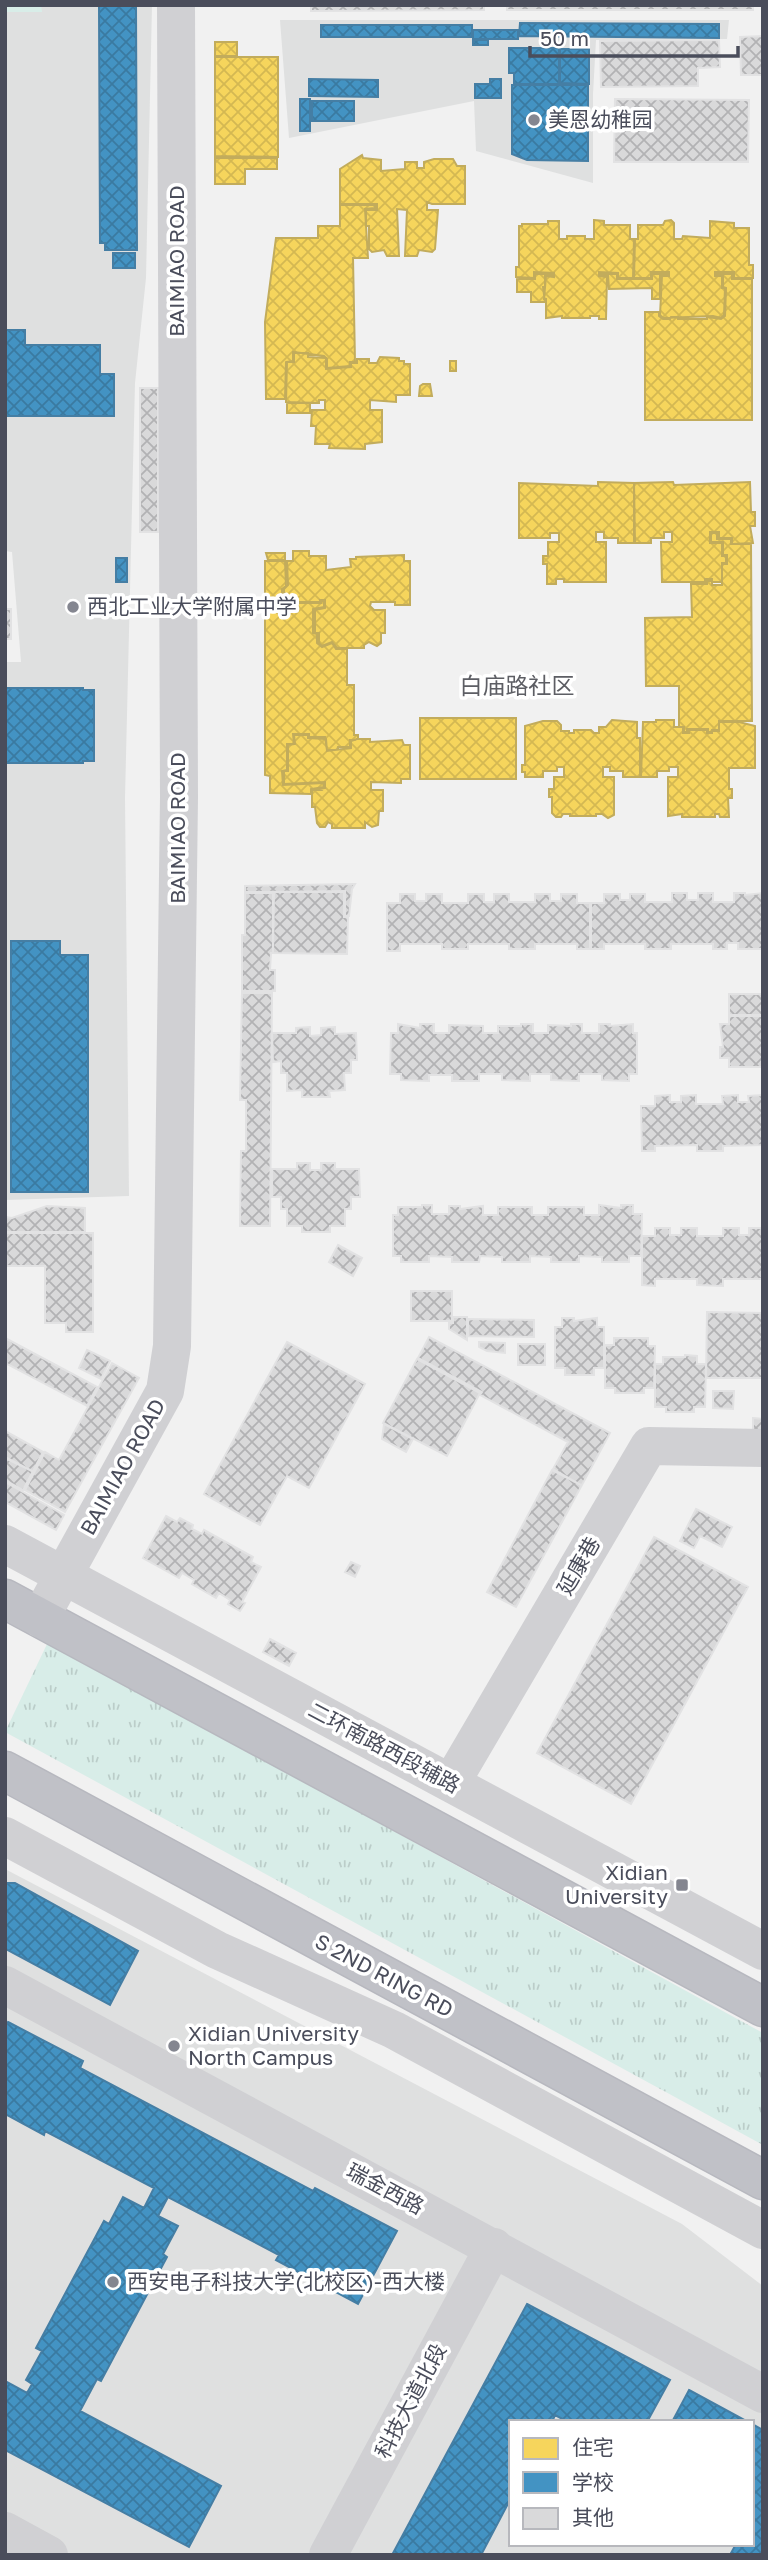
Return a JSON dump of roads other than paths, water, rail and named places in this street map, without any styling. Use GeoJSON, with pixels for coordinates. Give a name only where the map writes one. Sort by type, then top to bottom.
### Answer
{"type":"FeatureCollection","features":[{"type":"Feature","properties":{"kind":"highway"},"geometry":{"type":"LineString","coordinates":[[5,1599],[763,2007]]}},
{"type":"Feature","properties":{"kind":"highway","name":"S 2ND RING RD"},"geometry":{"type":"LineString","coordinates":[[5,1771],[763,2180]]}},
{"type":"Feature","properties":{"kind":"street","name":"BAIMIAO ROAD"},"geometry":{"type":"LineString","coordinates":[[40,1618],[165,1391],[172,1346],[179,797],[176,5]]}},
{"type":"Feature","properties":{"kind":"street","name":"延康巷"},"geometry":{"type":"LineString","coordinates":[[451,1783],[649,1446],[763,1448]]}},
{"type":"Feature","properties":{"kind":"street","name":"二环南路西段辅路"},"geometry":{"type":"LineString","coordinates":[[5,1544],[763,1951]]}},
{"type":"Feature","properties":{"kind":"street"},"geometry":{"type":"LineString","coordinates":[[5,1836],[217,1950],[394,2030],[763,2230]]}},
{"type":"Feature","properties":{"kind":"street","name":"瑞金西路"},"geometry":{"type":"LineString","coordinates":[[5,1985],[763,2394]]}},
{"type":"Feature","properties":{"kind":"street","name":"科技大道北段"},"geometry":{"type":"LineString","coordinates":[[328,2555],[494,2247]]}},
{"type":"Feature","properties":{"kind":"street"},"geometry":{"type":"LineString","coordinates":[[5,2531],[49,2555]]}},
{"type":"Feature","properties":{"kind":"place","name":"美恩幼稚园"},"geometry":{"type":"Point","coordinates":[534,120]}},
{"type":"Feature","properties":{"kind":"place","name":"西北工业大学附属中学"},"geometry":{"type":"Point","coordinates":[73,607]}},
{"type":"Feature","properties":{"kind":"place","name":"Xidian University"},"geometry":{"type":"Point","coordinates":[682,1885]}},
{"type":"Feature","properties":{"kind":"place","name":"Xidian University North Campus"},"geometry":{"type":"Point","coordinates":[174,2046]}},
{"type":"Feature","properties":{"kind":"place","name":"西安电子科技大学(北校区)-西大楼"},"geometry":{"type":"Point","coordinates":[113,2282]}},
{"type":"Feature","properties":{"kind":"district","name":"白庙路社区"},"geometry":{"type":"Point","coordinates":[517,686]}}]}
